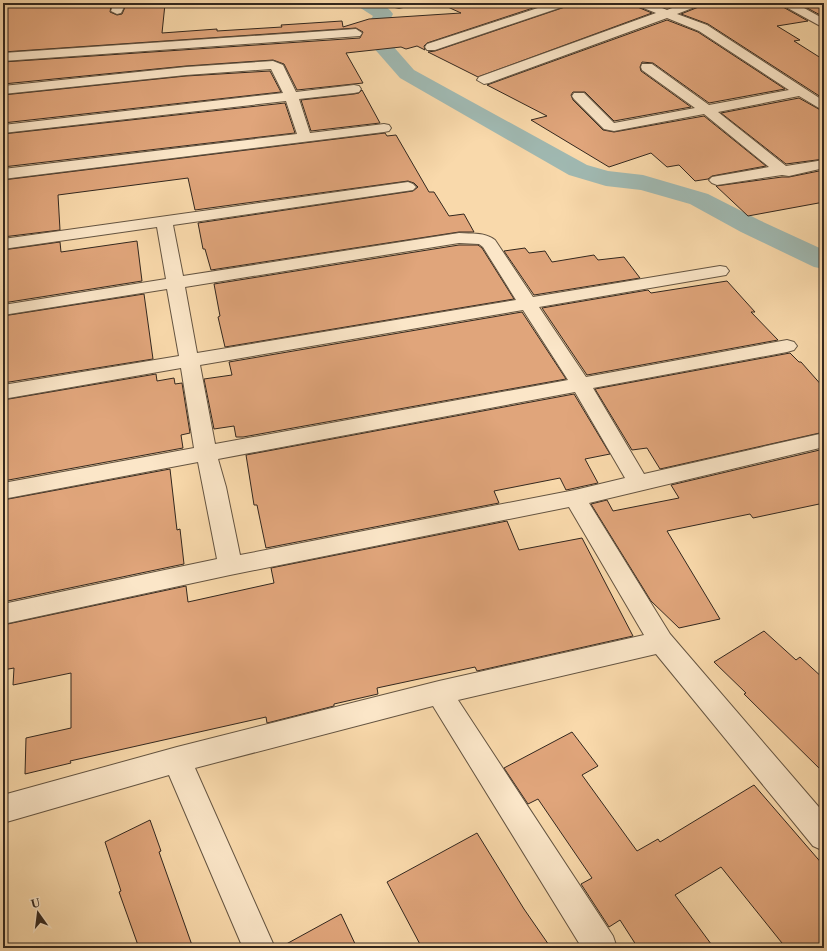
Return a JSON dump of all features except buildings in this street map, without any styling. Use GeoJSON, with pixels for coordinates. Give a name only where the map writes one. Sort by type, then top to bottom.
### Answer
{"type":"FeatureCollection","features":[{"type":"Feature","properties":{"kind":"street"},"geometry":{"type":"LineString","coordinates":[[431,47],[564,3]]}},
{"type":"Feature","properties":{"kind":"street"},"geometry":{"type":"LineString","coordinates":[[640,3],[703,28],[718,36],[800,92],[824,106]]}},
{"type":"Feature","properties":{"kind":"street"},"geometry":{"type":"LineString","coordinates":[[484,80],[696,3]]}},
{"type":"Feature","properties":{"kind":"street"},"geometry":{"type":"LineString","coordinates":[[788,4],[824,24]]}},
{"type":"Feature","properties":{"kind":"street"},"geometry":{"type":"LineString","coordinates":[[3,57],[356,33]]}},
{"type":"Feature","properties":{"kind":"street"},"geometry":{"type":"LineString","coordinates":[[3,90],[178,71],[265,64],[278,68],[291,96],[304,138]]}},
{"type":"Feature","properties":{"kind":"street"},"geometry":{"type":"LineString","coordinates":[[647,67],[707,110],[782,170]]}},
{"type":"Feature","properties":{"kind":"street"},"geometry":{"type":"LineString","coordinates":[[3,128],[354,89]]}},
{"type":"Feature","properties":{"kind":"street"},"geometry":{"type":"LineString","coordinates":[[579,96],[609,126],[614,127],[800,92]]}},
{"type":"Feature","properties":{"kind":"street"},"geometry":{"type":"LineString","coordinates":[[3,174],[384,128]]}},
{"type":"Feature","properties":{"kind":"street"},"geometry":{"type":"LineString","coordinates":[[718,180],[782,170],[789,171],[824,164]]}},
{"type":"Feature","properties":{"kind":"street"},"geometry":{"type":"LineString","coordinates":[[3,244],[408,187]]}},
{"type":"Feature","properties":{"kind":"street"},"geometry":{"type":"LineString","coordinates":[[164,222],[206,453],[215,487],[230,566]]}},
{"type":"Feature","properties":{"kind":"street"},"geometry":{"type":"LineString","coordinates":[[3,310],[472,238],[482,239],[489,244],[581,385],[639,484]]}},
{"type":"Feature","properties":{"kind":"street"},"geometry":{"type":"LineString","coordinates":[[3,392],[189,359],[529,304],[720,271]]}},
{"type":"Feature","properties":{"kind":"street"},"geometry":{"type":"LineString","coordinates":[[3,490],[787,346]]}},
{"type":"Feature","properties":{"kind":"street"},"geometry":{"type":"LineString","coordinates":[[3,614],[230,566],[575,498],[824,440]]}},
{"type":"Feature","properties":{"kind":"street"},"geometry":{"type":"LineString","coordinates":[[575,498],[661,642],[824,836]]}},
{"type":"Feature","properties":{"kind":"street"},"geometry":{"type":"LineString","coordinates":[[3,809],[177,760],[439,693],[661,642]]}},
{"type":"Feature","properties":{"kind":"street"},"geometry":{"type":"LineString","coordinates":[[439,693],[601,948]]}},
{"type":"Feature","properties":{"kind":"street"},"geometry":{"type":"LineString","coordinates":[[177,760],[259,948]]}},
{"type":"Feature","properties":{"kind":"waterway"},"geometry":{"type":"LineString","coordinates":[[366,3],[384,14],[379,22],[382,46],[407,74],[578,170],[606,178],[643,183],[699,199],[750,226],[824,261]]}}]}
